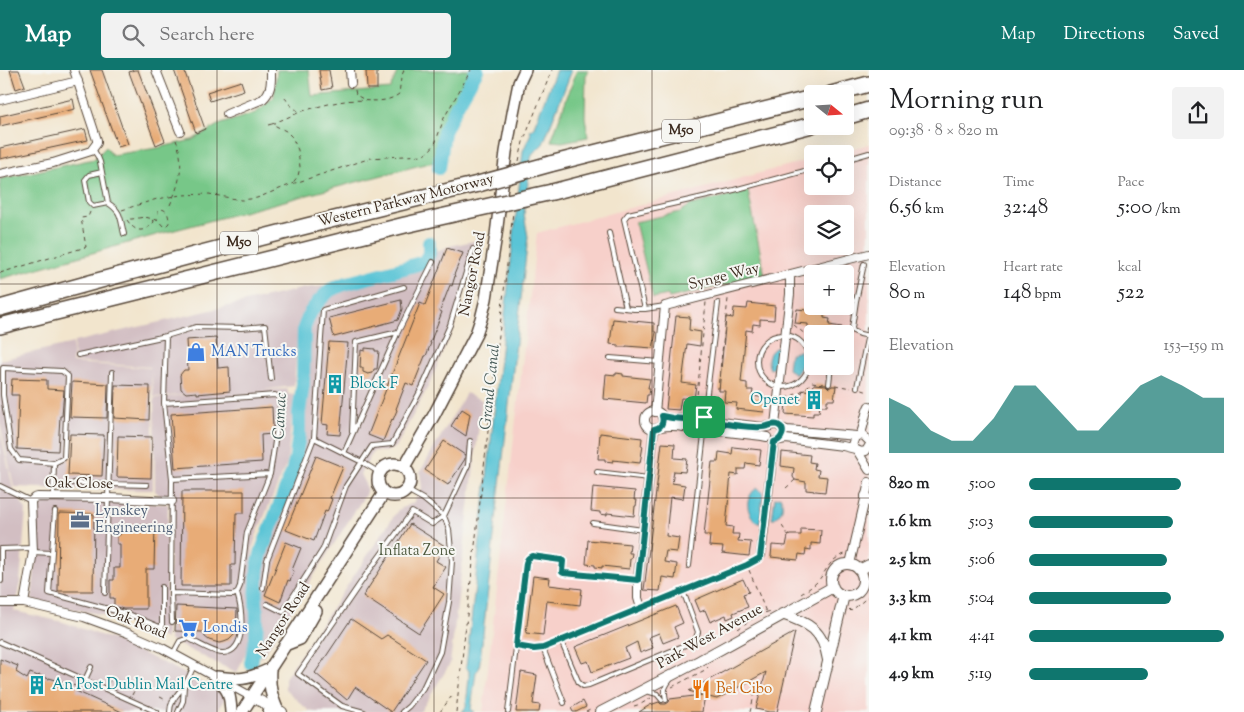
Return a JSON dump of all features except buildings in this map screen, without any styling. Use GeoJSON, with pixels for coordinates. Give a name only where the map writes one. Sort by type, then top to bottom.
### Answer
{"type":"FeatureCollection","features":[{"type":"Feature","properties":{"kind":"highway"},"geometry":{"type":"LineString","coordinates":[[854,88],[869,84]]}},
{"type":"Feature","properties":{"kind":"highway","name":"Western Parkway Motorway"},"geometry":{"type":"LineString","coordinates":[[0,308],[139,269],[804,100]]}},
{"type":"Feature","properties":{"kind":"highway"},"geometry":{"type":"LineString","coordinates":[[854,114],[869,110]]}},
{"type":"Feature","properties":{"kind":"highway","name":"Western Parkway Motorway"},"geometry":{"type":"LineString","coordinates":[[0,326],[405,225],[552,192],[804,127]]}},
{"type":"Feature","properties":{"kind":"main road","name":"Nangor Road"},"geometry":{"type":"LineString","coordinates":[[404,467],[434,415],[476,334],[481,319],[496,235],[506,152],[519,83],[525,70]]}},
{"type":"Feature","properties":{"kind":"main road"},"geometry":{"type":"LineString","coordinates":[[393,464],[404,467],[411,480],[408,490],[404,494],[394,497],[384,494],[378,484],[380,472],[383,468],[393,464]]}},
{"type":"Feature","properties":{"kind":"main road","name":"Nangor Road"},"geometry":{"type":"LineString","coordinates":[[242,712],[285,645],[300,639],[319,606],[321,590],[384,494]]}},
{"type":"Feature","properties":{"kind":"main road"},"geometry":{"type":"LineString","coordinates":[[217,677],[240,680],[270,669],[269,685],[276,711]]}},
{"type":"Feature","properties":{"kind":"main road"},"geometry":{"type":"LineString","coordinates":[[217,677],[228,690],[231,712]]}},
{"type":"Feature","properties":{"kind":"street"},"geometry":{"type":"LineString","coordinates":[[0,174],[53,163],[91,151],[97,144],[74,70]]}},
{"type":"Feature","properties":{"kind":"street"},"geometry":{"type":"LineString","coordinates":[[156,70],[180,131]]}},
{"type":"Feature","properties":{"kind":"street"},"geometry":{"type":"LineString","coordinates":[[227,114],[263,99],[268,95],[271,70]]}},
{"type":"Feature","properties":{"kind":"street"},"geometry":{"type":"LineString","coordinates":[[350,70],[353,86]]}},
{"type":"Feature","properties":{"kind":"street"},"geometry":{"type":"LineString","coordinates":[[0,91],[2,100],[78,81]]}},
{"type":"Feature","properties":{"kind":"street","name":"Synge Way"},"geometry":{"type":"LineString","coordinates":[[665,306],[869,254]]}},
{"type":"Feature","properties":{"kind":"street"},"geometry":{"type":"LineString","coordinates":[[776,426],[790,294],[790,275]]}},
{"type":"Feature","properties":{"kind":"street"},"geometry":{"type":"LineString","coordinates":[[641,608],[638,598],[638,580],[649,478],[657,428],[662,422],[658,414],[665,306]]}},
{"type":"Feature","properties":{"kind":"street"},"geometry":{"type":"LineString","coordinates":[[869,406],[865,414],[863,428],[852,442],[869,470]]}},
{"type":"Feature","properties":{"kind":"street"},"geometry":{"type":"LineString","coordinates":[[869,441],[864,436],[858,435],[786,430],[776,426],[763,427],[700,417],[696,420],[672,418],[649,413],[645,420],[647,426],[652,429],[671,425],[703,432],[833,445],[856,451],[866,451],[869,447]]}},
{"type":"Feature","properties":{"kind":"street"},"geometry":{"type":"LineString","coordinates":[[703,432],[712,426],[708,419]]}},
{"type":"Feature","properties":{"kind":"street"},"geometry":{"type":"LineString","coordinates":[[696,420],[694,425],[703,432]]}},
{"type":"Feature","properties":{"kind":"street"},"geometry":{"type":"LineString","coordinates":[[761,555],[773,440],[783,432],[776,426]]}},
{"type":"Feature","properties":{"kind":"street"},"geometry":{"type":"LineString","coordinates":[[773,440],[766,435],[767,429],[776,426]]}},
{"type":"Feature","properties":{"kind":"street"},"geometry":{"type":"LineString","coordinates":[[869,482],[868,498],[854,546],[855,567],[862,575],[861,586],[854,594],[849,595],[844,595],[833,587],[831,577],[836,568],[845,564],[855,567],[869,565]]}},
{"type":"Feature","properties":{"kind":"street","name":"Oak Close"},"geometry":{"type":"LineString","coordinates":[[24,604],[33,550],[31,501],[34,498],[109,498],[172,501]]}},
{"type":"Feature","properties":{"kind":"street","name":"Park West Avenue"},"geometry":{"type":"LineString","coordinates":[[600,709],[642,691],[833,587]]}},
{"type":"Feature","properties":{"kind":"street"},"geometry":{"type":"LineString","coordinates":[[816,712],[844,595]]}},
{"type":"Feature","properties":{"kind":"street","name":"Oak Road"},"geometry":{"type":"LineString","coordinates":[[0,603],[24,604],[84,617],[128,633],[173,654],[252,697]]}},
{"type":"Feature","properties":{"kind":"street"},"geometry":{"type":"LineString","coordinates":[[782,614],[804,622],[815,631],[822,639],[828,660]]}},
{"type":"Feature","properties":{"kind":"street"},"geometry":{"type":"LineString","coordinates":[[252,697],[276,711]]}},
{"type":"Feature","properties":{"kind":"lane"},"geometry":{"type":"LineString","coordinates":[[93,149],[98,157],[108,203]]}},
{"type":"Feature","properties":{"kind":"lane"},"geometry":{"type":"LineString","coordinates":[[854,157],[869,153]]}},
{"type":"Feature","properties":{"kind":"lane"},"geometry":{"type":"LineString","coordinates":[[645,309],[624,217],[628,214],[734,190],[804,171]]}},
{"type":"Feature","properties":{"kind":"lane"},"geometry":{"type":"LineString","coordinates":[[102,172],[89,175],[85,180],[89,202],[93,206],[108,203],[116,208],[124,234]]}},
{"type":"Feature","properties":{"kind":"lane"},"geometry":{"type":"LineString","coordinates":[[609,233],[626,308]]}},
{"type":"Feature","properties":{"kind":"lane"},"geometry":{"type":"LineString","coordinates":[[267,604],[283,612],[323,548],[346,486],[372,446],[392,444],[422,388],[450,325],[473,249]]}},
{"type":"Feature","properties":{"kind":"lane"},"geometry":{"type":"LineString","coordinates":[[344,453],[398,332],[433,262]]}},
{"type":"Feature","properties":{"kind":"lane"},"geometry":{"type":"LineString","coordinates":[[864,264],[852,328],[854,332],[868,336]]}},
{"type":"Feature","properties":{"kind":"lane"},"geometry":{"type":"LineString","coordinates":[[263,588],[267,560],[314,438],[323,310],[404,287]]}},
{"type":"Feature","properties":{"kind":"lane"},"geometry":{"type":"LineString","coordinates":[[708,419],[718,302]]}},
{"type":"Feature","properties":{"kind":"lane"},"geometry":{"type":"LineString","coordinates":[[614,307],[645,309],[665,306]]}},
{"type":"Feature","properties":{"kind":"lane"},"geometry":{"type":"LineString","coordinates":[[78,355],[166,336],[196,327],[241,328],[265,326],[270,379]]}},
{"type":"Feature","properties":{"kind":"lane"},"geometry":{"type":"LineString","coordinates":[[857,387],[869,329]]}},
{"type":"Feature","properties":{"kind":"lane"},"geometry":{"type":"LineString","coordinates":[[352,436],[356,342],[398,332]]}},
{"type":"Feature","properties":{"kind":"lane"},"geometry":{"type":"LineString","coordinates":[[166,336],[164,403],[172,479],[172,622]]}},
{"type":"Feature","properties":{"kind":"lane"},"geometry":{"type":"LineString","coordinates":[[804,348],[794,338],[785,336],[775,337],[765,342],[757,356],[758,367],[762,377],[770,384],[780,387],[790,386],[799,381],[804,375]]}},
{"type":"Feature","properties":{"kind":"lane"},"geometry":{"type":"LineString","coordinates":[[610,358],[660,362]]}},
{"type":"Feature","properties":{"kind":"lane"},"geometry":{"type":"LineString","coordinates":[[3,368],[62,371],[68,376],[64,458],[54,463],[19,460],[11,449],[3,395],[3,368]]}},
{"type":"Feature","properties":{"kind":"lane"},"geometry":{"type":"LineString","coordinates":[[105,593],[112,372]]}},
{"type":"Feature","properties":{"kind":"lane"},"geometry":{"type":"LineString","coordinates":[[829,384],[830,375]]}},
{"type":"Feature","properties":{"kind":"lane"},"geometry":{"type":"LineString","coordinates":[[164,403],[275,395],[280,398],[281,402],[270,474],[247,532],[240,586],[237,593],[241,605],[239,643],[231,652],[221,654],[188,638],[180,641],[173,654]]}},
{"type":"Feature","properties":{"kind":"lane"},"geometry":{"type":"LineString","coordinates":[[690,566],[703,432]]}},
{"type":"Feature","properties":{"kind":"lane"},"geometry":{"type":"LineString","coordinates":[[314,438],[380,472]]}},
{"type":"Feature","properties":{"kind":"lane"},"geometry":{"type":"LineString","coordinates":[[364,712],[342,706],[298,674],[412,512],[432,524],[444,516],[468,465],[470,441]]}},
{"type":"Feature","properties":{"kind":"lane"},"geometry":{"type":"LineString","coordinates":[[53,497],[54,463]]}},
{"type":"Feature","properties":{"kind":"lane"},"geometry":{"type":"LineString","coordinates":[[597,472],[649,478]]}},
{"type":"Feature","properties":{"kind":"lane"},"geometry":{"type":"LineString","coordinates":[[172,479],[270,474]]}},
{"type":"Feature","properties":{"kind":"lane"},"geometry":{"type":"LineString","coordinates":[[74,483],[147,485]]}},
{"type":"Feature","properties":{"kind":"lane"},"geometry":{"type":"LineString","coordinates":[[0,486],[31,501]]}},
{"type":"Feature","properties":{"kind":"lane"},"geometry":{"type":"LineString","coordinates":[[402,712],[423,688],[440,652],[449,602],[452,561],[449,529],[444,516],[423,498],[408,490]]}},
{"type":"Feature","properties":{"kind":"lane"},"geometry":{"type":"LineString","coordinates":[[55,511],[49,593],[130,616],[162,628],[162,587]]}},
{"type":"Feature","properties":{"kind":"lane"},"geometry":{"type":"LineString","coordinates":[[593,524],[644,530]]}},
{"type":"Feature","properties":{"kind":"lane"},"geometry":{"type":"LineString","coordinates":[[0,581],[1,548],[52,553]]}},
{"type":"Feature","properties":{"kind":"lane"},"geometry":{"type":"LineString","coordinates":[[516,646],[534,649],[543,648],[747,565],[760,558],[761,555]]}},
{"type":"Feature","properties":{"kind":"lane"},"geometry":{"type":"LineString","coordinates":[[508,712],[527,559],[532,556],[561,560],[563,561],[562,572],[564,573],[638,580]]}},
{"type":"Feature","properties":{"kind":"lane"},"geometry":{"type":"LineString","coordinates":[[561,641],[579,683],[583,686],[589,686],[695,641],[698,632],[683,591]]}},
{"type":"Feature","properties":{"kind":"lane"},"geometry":{"type":"LineString","coordinates":[[171,594],[233,595],[237,593]]}},
{"type":"Feature","properties":{"kind":"lane"},"geometry":{"type":"LineString","coordinates":[[0,642],[157,712]]}},
{"type":"Feature","properties":{"kind":"lane"},"geometry":{"type":"LineString","coordinates":[[543,648],[564,703]]}},
{"type":"Feature","properties":{"kind":"lane"},"geometry":{"type":"LineString","coordinates":[[170,712],[174,697],[184,686],[194,665]]}},
{"type":"Feature","properties":{"kind":"lane"},"geometry":{"type":"LineString","coordinates":[[85,680],[91,667]]}},
{"type":"Feature","properties":{"kind":"lane"},"geometry":{"type":"LineString","coordinates":[[642,691],[657,694],[664,700],[666,686],[676,672]]}},
{"type":"Feature","properties":{"kind":"lane"},"geometry":{"type":"LineString","coordinates":[[178,712],[183,701],[184,686]]}},
{"type":"Feature","properties":{"kind":"path"},"geometry":{"type":"LineString","coordinates":[[268,125],[299,112],[332,102],[349,100],[386,101],[394,98],[399,94],[400,78],[404,70]]}},
{"type":"Feature","properties":{"kind":"path"},"geometry":{"type":"LineString","coordinates":[[118,211],[157,199],[174,196],[209,194],[241,200],[257,198],[292,184],[371,158],[424,155],[434,144],[444,118],[471,70]]}},
{"type":"Feature","properties":{"kind":"path"},"geometry":{"type":"LineString","coordinates":[[519,160],[523,142],[552,70]]}},
{"type":"Feature","properties":{"kind":"path"},"geometry":{"type":"LineString","coordinates":[[353,86],[356,95],[366,101]]}},
{"type":"Feature","properties":{"kind":"path"},"geometry":{"type":"LineString","coordinates":[[285,98],[299,112]]}},
{"type":"Feature","properties":{"kind":"path"},"geometry":{"type":"LineString","coordinates":[[272,124],[286,131],[292,137],[298,150],[300,167],[298,176],[292,184]]}},
{"type":"Feature","properties":{"kind":"path"},"geometry":{"type":"LineString","coordinates":[[170,205],[181,170],[179,148],[176,140]]}},
{"type":"Feature","properties":{"kind":"path"},"geometry":{"type":"LineString","coordinates":[[0,273],[86,247],[81,218],[88,217],[93,206]]}},
{"type":"Feature","properties":{"kind":"path"},"geometry":{"type":"LineString","coordinates":[[163,209],[168,214],[169,223],[163,226],[157,219],[158,211],[163,209]]}},
{"type":"Feature","properties":{"kind":"path"},"geometry":{"type":"LineString","coordinates":[[456,712],[513,210]]}},
{"type":"Feature","properties":{"kind":"path"},"geometry":{"type":"LineString","coordinates":[[153,220],[154,222],[148,228],[138,230],[132,228],[125,218],[145,217],[153,220],[157,219]]}},
{"type":"Feature","properties":{"kind":"path"},"geometry":{"type":"LineString","coordinates":[[722,416],[716,409],[729,296]]}},
{"type":"Feature","properties":{"kind":"path"},"geometry":{"type":"LineString","coordinates":[[703,408],[696,407],[706,302]]}},
{"type":"Feature","properties":{"kind":"path"},"geometry":{"type":"LineString","coordinates":[[792,324],[804,334]]}},
{"type":"Feature","properties":{"kind":"path"},"geometry":{"type":"LineString","coordinates":[[784,400],[784,398],[796,395],[812,382],[869,392]]}},
{"type":"Feature","properties":{"kind":"path"},"geometry":{"type":"LineString","coordinates":[[711,409],[716,409]]}},
{"type":"Feature","properties":{"kind":"path"},"geometry":{"type":"LineString","coordinates":[[786,488],[795,480]]}},
{"type":"Feature","properties":{"kind":"path"},"geometry":{"type":"LineString","coordinates":[[782,526],[789,536]]}},
{"type":"Feature","properties":{"kind":"path"},"geometry":{"type":"LineString","coordinates":[[802,594],[818,581],[831,562],[846,554],[854,546]]}},
{"type":"Feature","properties":{"kind":"path"},"geometry":{"type":"LineString","coordinates":[[747,565],[766,612]]}},
{"type":"Feature","properties":{"kind":"path"},"geometry":{"type":"LineString","coordinates":[[848,608],[851,611],[869,596]]}},
{"type":"Feature","properties":{"kind":"path"},"geometry":{"type":"LineString","coordinates":[[737,630],[757,615],[772,610]]}},
{"type":"Feature","properties":{"kind":"path"},"geometry":{"type":"LineString","coordinates":[[105,689],[112,676]]}},
{"type":"Feature","properties":{"kind":"path"},"geometry":{"type":"LineString","coordinates":[[750,712],[757,684]]}},
{"type":"Feature","properties":{"kind":"path"},"geometry":{"type":"LineString","coordinates":[[130,700],[136,687]]}},
{"type":"Feature","properties":{"kind":"path"},"geometry":{"type":"LineString","coordinates":[[440,712],[451,697],[458,696]]}},
{"type":"Feature","properties":{"kind":"path"},"geometry":{"type":"LineString","coordinates":[[160,698],[172,703]]}},
{"type":"Feature","properties":{"kind":"path"},"geometry":{"type":"LineString","coordinates":[[586,712],[600,709]]}},
{"type":"Feature","properties":{"kind":"shaded area"},"geometry":{"type":"Polygon","coordinates":[[[869,144],[869,712],[483,712],[537,233],[804,161],[804,195],[854,195],[854,148],[869,144]]]}},
{"type":"Feature","properties":{"kind":"shaded area"},"geometry":{"type":"Polygon","coordinates":[[[478,240],[455,324],[428,387],[396,447],[385,452],[374,451],[360,474],[367,488],[365,495],[261,659],[261,567],[299,460],[312,320],[335,292],[424,266],[430,261],[434,252],[450,246],[478,240]]]}},
{"type":"Feature","properties":{"kind":"shaded area"},"geometry":{"type":"Polygon","coordinates":[[[324,286],[303,316],[298,328],[294,386],[261,390],[288,389],[288,394],[294,395],[287,463],[253,547],[250,637],[237,673],[169,640],[170,504],[155,491],[154,398],[211,393],[154,397],[151,373],[153,490],[14,487],[0,423],[0,360],[73,343],[72,363],[150,368],[73,362],[74,342],[305,288],[324,286]]]}},
{"type":"Feature","properties":{"kind":"shaded area"},"geometry":{"type":"Polygon","coordinates":[[[466,393],[482,400],[450,664],[420,712],[314,712],[308,710],[285,689],[285,678],[398,510],[413,503],[422,488],[420,472],[466,393]]]}},
{"type":"Feature","properties":{"kind":"shaded area"},"geometry":{"type":"Polygon","coordinates":[[[0,430],[13,488],[26,510],[20,583],[14,611],[63,622],[114,640],[172,667],[226,696],[217,712],[0,712],[0,430]]]}},
{"type":"Feature","properties":{"kind":"shaded area"},"geometry":{"type":"Polygon","coordinates":[[[42,501],[168,504],[166,639],[122,619],[32,600],[36,555],[36,512],[42,501]]]}},
{"type":"Feature","properties":{"kind":"green space"},"geometry":{"type":"Polygon","coordinates":[[[277,70],[309,70],[312,96],[390,89],[398,70],[474,70],[442,131],[437,166],[434,162],[417,166],[156,235],[0,279],[0,179],[94,159],[106,147],[112,155],[192,140],[218,125],[255,113],[274,97],[277,70]]]}},
{"type":"Feature","properties":{"kind":"green space"},"geometry":{"type":"Polygon","coordinates":[[[577,70],[588,70],[586,75],[585,117],[588,137],[562,142],[551,141],[577,70]]]}},
{"type":"Feature","properties":{"kind":"green space"},"geometry":{"type":"Polygon","coordinates":[[[748,191],[765,276],[669,298],[668,295],[653,298],[635,222],[680,212],[691,205],[748,191]]]}},
{"type":"Feature","properties":{"kind":"water"},"geometry":{"type":"Polygon","coordinates":[[[556,70],[572,70],[543,144],[533,153],[531,158],[524,214],[528,237],[479,669],[476,672],[471,709],[474,712],[462,712],[466,707],[469,671],[466,667],[523,151],[556,70]]]}},
{"type":"Feature","properties":{"kind":"water"},"geometry":{"type":"Polygon","coordinates":[[[779,346],[776,367],[770,369],[768,362],[770,353],[779,346]]]}},
{"type":"Feature","properties":{"kind":"water"},"geometry":{"type":"Polygon","coordinates":[[[799,350],[802,362],[796,374],[788,369],[790,354],[799,350]]]}},
{"type":"Feature","properties":{"kind":"water"},"geometry":{"type":"Polygon","coordinates":[[[757,488],[763,493],[760,524],[755,521],[748,507],[750,497],[757,488]]]}},
{"type":"Feature","properties":{"kind":"water"},"geometry":{"type":"Polygon","coordinates":[[[780,496],[782,510],[772,519],[775,498],[780,496]]]}},
{"type":"Feature","properties":{"kind":"waterway","name":"Camac"},"geometry":{"type":"LineString","coordinates":[[439,168],[444,132],[477,70]]}},
{"type":"Feature","properties":{"kind":"waterway","name":"Camac"},"geometry":{"type":"LineString","coordinates":[[251,663],[256,638],[258,567],[262,550],[292,473],[296,456],[303,384],[304,328],[310,313],[330,290],[344,284],[424,262],[429,254],[429,243]]}},
{"type":"Feature","properties":{"kind":"place","name":"MAN Trucks"},"geometry":{"type":"Point","coordinates":[196,352]}},
{"type":"Feature","properties":{"kind":"place","name":"Block F"},"geometry":{"type":"Point","coordinates":[335,384]}},
{"type":"Feature","properties":{"kind":"place","name":"Openet"},"geometry":{"type":"Point","coordinates":[814,400]}},
{"type":"Feature","properties":{"kind":"place","name":"Lynskey Engineering"},"geometry":{"type":"Point","coordinates":[80,520]}},
{"type":"Feature","properties":{"kind":"place","name":"Londis"},"geometry":{"type":"Point","coordinates":[188,628]}},
{"type":"Feature","properties":{"kind":"place","name":"An Post Dublin Mail Centre"},"geometry":{"type":"Point","coordinates":[37,685]}},
{"type":"Feature","properties":{"kind":"place","name":"Bel Cibo"},"geometry":{"type":"Point","coordinates":[701,689]}},
{"type":"Feature","properties":{"kind":"route"},"geometry":{"type":"LineString","coordinates":[[662,416],[693,420],[704,417],[724,424],[763,427],[775,425],[779,426],[783,432],[782,438],[774,442],[760,558],[543,648],[534,649],[516,646],[526,563],[530,557],[561,560],[563,561],[562,572],[564,573],[638,580],[654,429],[662,425],[662,416]]}},
{"type":"Feature","properties":{"kind":"water label","name":"Grand Canal"},"geometry":{"type":"Point","coordinates":[491,387]}},
{"type":"Feature","properties":{"kind":"park label","name":"Inflata Zone"},"geometry":{"type":"Point","coordinates":[417,551]}}]}
